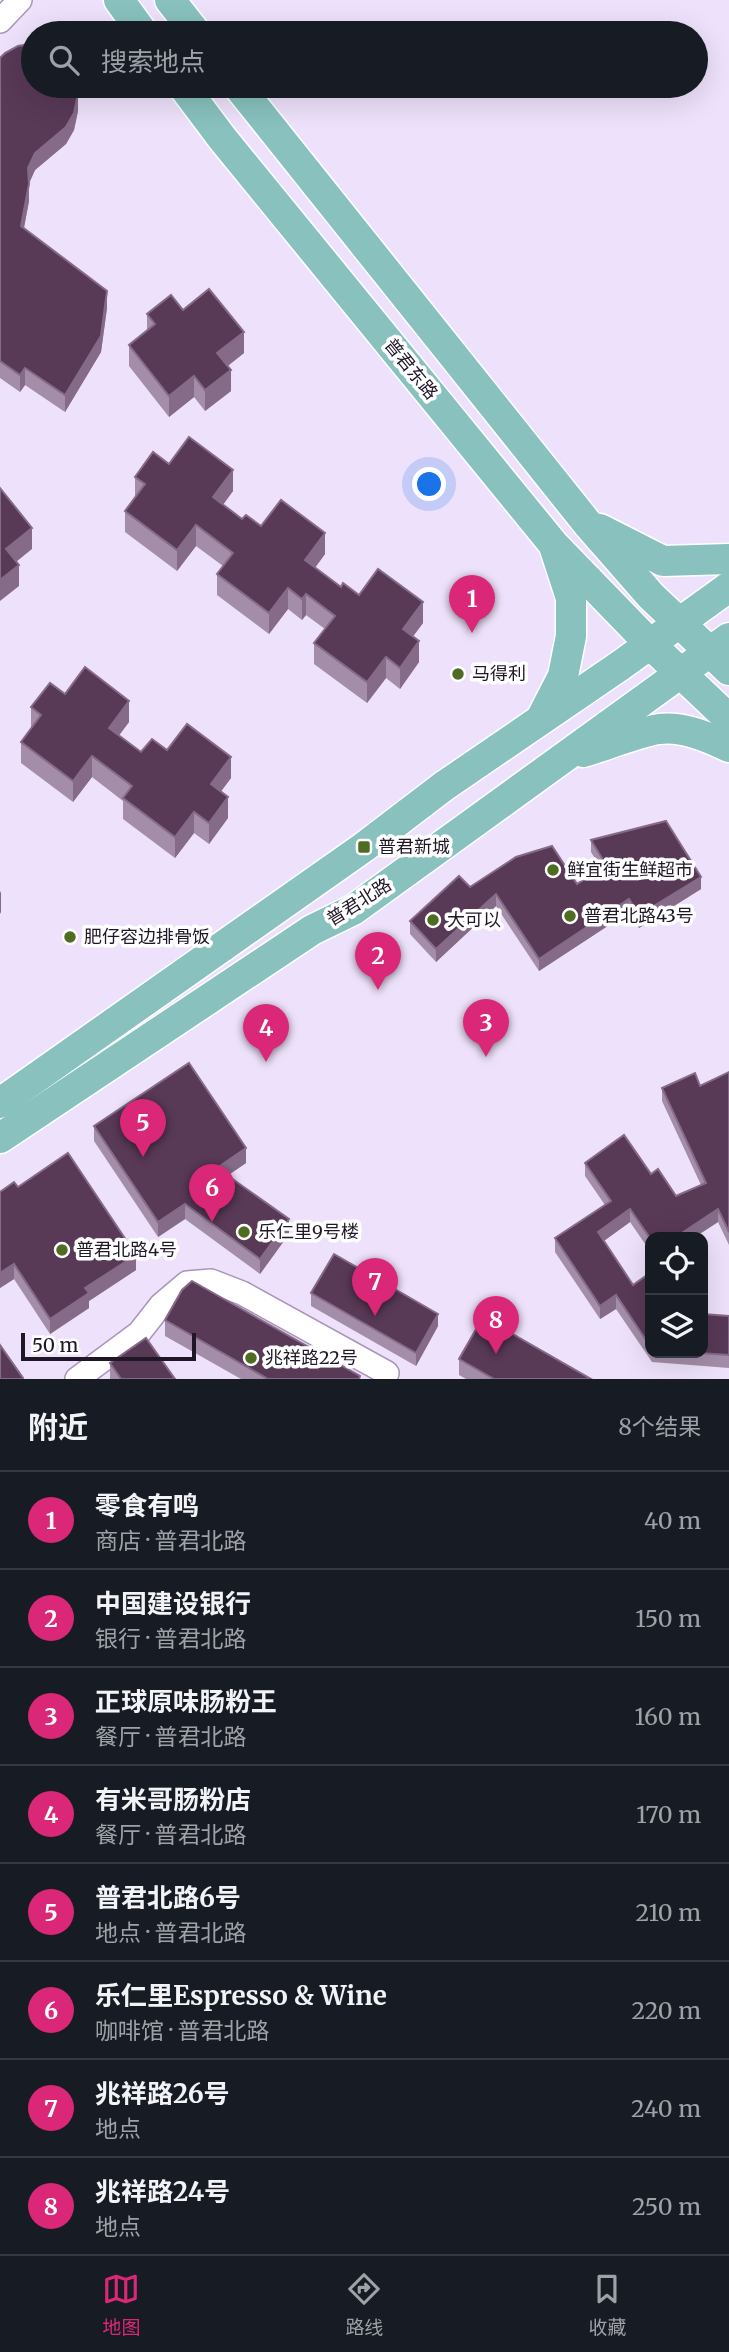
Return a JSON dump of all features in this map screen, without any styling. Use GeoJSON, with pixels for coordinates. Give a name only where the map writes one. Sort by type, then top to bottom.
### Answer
{"type":"FeatureCollection","features":[{"type":"Feature","properties":{"kind":"main road"},"geometry":{"type":"LineString","coordinates":[[118,0],[134,21]]}},
{"type":"Feature","properties":{"kind":"main road"},"geometry":{"type":"LineString","coordinates":[[170,0],[187,21]]}},
{"type":"Feature","properties":{"kind":"main road","name":"普君东路"},"geometry":{"type":"LineString","coordinates":[[192,98],[554,545],[650,644],[729,719]]}},
{"type":"Feature","properties":{"kind":"main road"},"geometry":{"type":"LineString","coordinates":[[248,98],[587,523],[651,596],[679,622],[723,653]]}},
{"type":"Feature","properties":{"kind":"main road"},"geometry":{"type":"LineString","coordinates":[[587,523],[663,561],[729,559]]}},
{"type":"Feature","properties":{"kind":"main road"},"geometry":{"type":"LineString","coordinates":[[541,718],[563,676],[571,636],[571,598],[554,545]]}},
{"type":"Feature","properties":{"kind":"main road"},"geometry":{"type":"LineString","coordinates":[[0,1103],[354,855],[444,786],[729,587]]}},
{"type":"Feature","properties":{"kind":"main road","name":"普君北路"},"geometry":{"type":"LineString","coordinates":[[0,1138],[312,930],[353,910],[681,673],[723,653]]}},
{"type":"Feature","properties":{"kind":"main road"},"geometry":{"type":"LineString","coordinates":[[556,761],[658,729],[682,730],[729,747]]}},
{"type":"Feature","properties":{"kind":"street"},"geometry":{"type":"LineString","coordinates":[[0,21],[20,0]]}},
{"type":"Feature","properties":{"kind":"street"},"geometry":{"type":"LineString","coordinates":[[77,1379],[139,1332],[161,1305],[187,1283],[211,1281],[242,1293],[387,1373],[385,1379]]}},
{"type":"Feature","properties":{"kind":"building"},"geometry":{"type":"Polygon","coordinates":[[[21,46],[21,98],[77,98],[74,113],[66,127],[35,153],[28,168],[29,184],[21,226],[107,291],[101,336],[65,395],[25,368],[20,375],[0,361],[0,58],[21,46]]]}},
{"type":"Feature","properties":{"kind":"building"},"geometry":{"type":"Polygon","coordinates":[[[209,289],[244,332],[217,353],[231,370],[205,390],[194,376],[169,396],[129,345],[155,324],[147,314],[171,295],[183,310],[209,289]]]}},
{"type":"Feature","properties":{"kind":"building"},"geometry":{"type":"Polygon","coordinates":[[[189,437],[233,470],[213,497],[242,519],[246,515],[261,526],[281,500],[325,533],[305,560],[341,587],[343,583],[359,595],[378,569],[423,602],[403,629],[419,641],[400,668],[386,657],[367,682],[314,643],[335,616],[306,594],[302,599],[288,588],[269,613],[217,574],[233,553],[196,525],[177,550],[125,511],[145,484],[135,477],[153,452],[169,464],[189,437]]]}},
{"type":"Feature","properties":{"kind":"building"},"geometry":{"type":"Polygon","coordinates":[[[0,488],[32,528],[6,549],[19,565],[0,580],[0,488]]]}},
{"type":"Feature","properties":{"kind":"building"},"geometry":{"type":"Polygon","coordinates":[[[85,667],[129,701],[109,728],[141,752],[152,739],[167,750],[187,724],[231,757],[211,784],[228,797],[209,823],[194,812],[175,837],[123,798],[132,786],[92,756],[73,781],[21,742],[41,715],[31,707],[50,683],[65,694],[85,667]]]}},
{"type":"Feature","properties":{"kind":"building"},"geometry":{"type":"Polygon","coordinates":[[[666,821],[701,877],[639,915],[629,899],[539,959],[496,894],[436,949],[410,921],[459,876],[470,887],[516,857],[552,846],[577,884],[606,865],[591,840],[666,821]]]}},
{"type":"Feature","properties":{"kind":"building"},"geometry":{"type":"Polygon","coordinates":[[[189,1063],[246,1148],[217,1168],[289,1219],[260,1259],[185,1204],[158,1222],[94,1126],[189,1063]]]}},
{"type":"Feature","properties":{"kind":"building"},"geometry":{"type":"Polygon","coordinates":[[[729,1072],[729,1232],[718,1209],[684,1232],[646,1232],[630,1209],[598,1232],[633,1285],[645,1277],[645,1338],[616,1295],[600,1306],[555,1238],[611,1201],[585,1163],[624,1135],[651,1174],[658,1169],[676,1196],[706,1183],[662,1088],[695,1073],[700,1086],[729,1072]]]}},
{"type":"Feature","properties":{"kind":"building","name":"普君北路4号"},"geometry":{"type":"Polygon","coordinates":[[[68,1153],[136,1255],[85,1288],[89,1293],[50,1319],[14,1264],[0,1273],[0,1192],[14,1182],[18,1187],[68,1153]]]}},
{"type":"Feature","properties":{"kind":"building"},"geometry":{"type":"Polygon","coordinates":[[[334,1254],[438,1314],[416,1353],[311,1293],[334,1254]]]}},
{"type":"Feature","properties":{"kind":"building","name":"兆祥路22号"},"geometry":{"type":"Polygon","coordinates":[[[192,1281],[360,1376],[359,1379],[268,1379],[165,1320],[182,1290],[192,1281]]]}},
{"type":"Feature","properties":{"kind":"building"},"geometry":{"type":"Polygon","coordinates":[[[708,1314],[729,1316],[729,1355],[708,1354],[708,1314]]]}},
{"type":"Feature","properties":{"kind":"building"},"geometry":{"type":"Polygon","coordinates":[[[483,1317],[591,1379],[494,1379],[459,1359],[483,1317]]]}},
{"type":"Feature","properties":{"kind":"building"},"geometry":{"type":"Polygon","coordinates":[[[146,1338],[175,1379],[121,1379],[110,1363],[146,1338]]]}},
{"type":"Feature","properties":{"kind":"building"},"geometry":{"type":"Polygon","coordinates":[[[0,1345],[23,1378],[22,1379],[0,1379],[0,1345]]]}},
{"type":"Feature","properties":{"kind":"place","name":"零食有鸣"},"geometry":{"type":"Point","coordinates":[472,633]}},
{"type":"Feature","properties":{"kind":"place","name":"马得利"},"geometry":{"type":"Point","coordinates":[458,674]}},
{"type":"Feature","properties":{"kind":"place","name":"普君新城"},"geometry":{"type":"Point","coordinates":[364,847]}},
{"type":"Feature","properties":{"kind":"place","name":"鲜宜街生鲜超市"},"geometry":{"type":"Point","coordinates":[553,870]}},
{"type":"Feature","properties":{"kind":"place","name":"普君北路43号"},"geometry":{"type":"Point","coordinates":[570,916]}},
{"type":"Feature","properties":{"kind":"place","name":"大可以"},"geometry":{"type":"Point","coordinates":[433,920]}},
{"type":"Feature","properties":{"kind":"place","name":"肥仔容边排骨饭"},"geometry":{"type":"Point","coordinates":[70,937]}},
{"type":"Feature","properties":{"kind":"place","name":"中国建设银行"},"geometry":{"type":"Point","coordinates":[378,990]}},
{"type":"Feature","properties":{"kind":"place","name":"正球原味肠粉王"},"geometry":{"type":"Point","coordinates":[486,1057]}},
{"type":"Feature","properties":{"kind":"place","name":"有米哥肠粉店"},"geometry":{"type":"Point","coordinates":[266,1062]}},
{"type":"Feature","properties":{"kind":"place","name":"普君北路6号"},"geometry":{"type":"Point","coordinates":[143,1157]}},
{"type":"Feature","properties":{"kind":"place","name":"乐仁里Espresso & Wine"},"geometry":{"type":"Point","coordinates":[212,1222]}},
{"type":"Feature","properties":{"kind":"place","name":"乐仁里9号楼"},"geometry":{"type":"Point","coordinates":[244,1232]}},
{"type":"Feature","properties":{"kind":"place","name":"普君北路4号"},"geometry":{"type":"Point","coordinates":[62,1250]}},
{"type":"Feature","properties":{"kind":"place","name":"兆祥路26号"},"geometry":{"type":"Point","coordinates":[375,1316]}},
{"type":"Feature","properties":{"kind":"place","name":"兆祥路24号"},"geometry":{"type":"Point","coordinates":[496,1354]}},
{"type":"Feature","properties":{"kind":"place","name":"兆祥路22号"},"geometry":{"type":"Point","coordinates":[251,1358]}}]}
